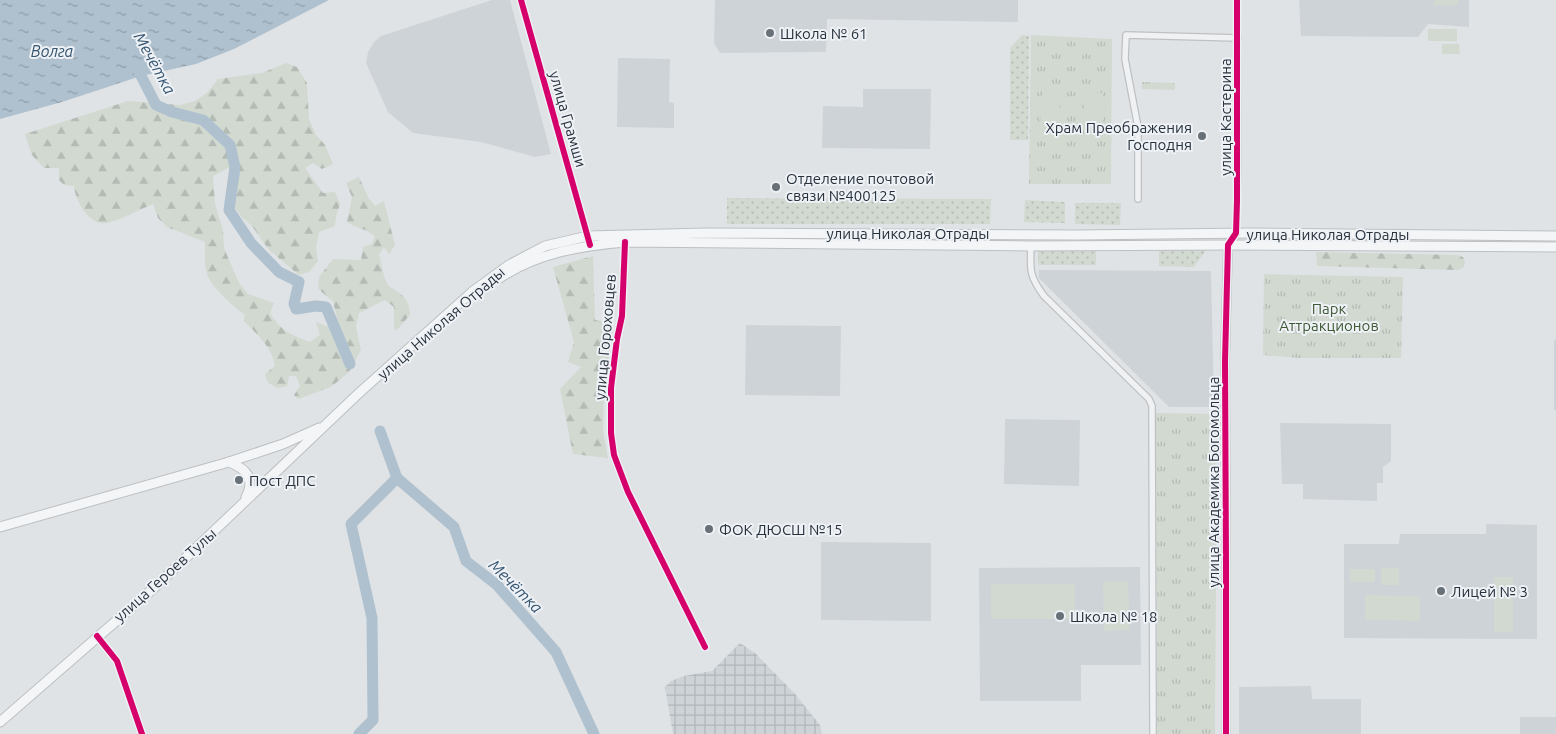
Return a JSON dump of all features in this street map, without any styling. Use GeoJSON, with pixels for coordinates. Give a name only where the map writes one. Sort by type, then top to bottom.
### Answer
{"type":"FeatureCollection","features":[{"type":"Feature","properties":{"kind":"main road","name":"улица Николая Отрады"},"geometry":{"type":"LineString","coordinates":[[327,425],[359,393],[472,292],[509,265],[545,246],[589,240],[735,233],[1078,235],[1236,233],[1556,236]]}},
{"type":"Feature","properties":{"kind":"main road","name":"улица Николая Отрады"},"geometry":{"type":"LineString","coordinates":[[0,527],[229,462],[283,444],[327,425],[494,282],[512,270],[532,261],[589,240],[625,242],[1031,246],[1556,247]]}},
{"type":"Feature","properties":{"kind":"main road","name":"улица Героев Тулы"},"geometry":{"type":"LineString","coordinates":[[0,722],[154,588],[327,425]]}},
{"type":"Feature","properties":{"kind":"main road"},"geometry":{"type":"LineString","coordinates":[[229,462],[242,467],[248,475],[249,492],[244,502]]}},
{"type":"Feature","properties":{"kind":"street","name":"улица Грамши"},"geometry":{"type":"LineString","coordinates":[[521,0],[589,240]]}},
{"type":"Feature","properties":{"kind":"street","name":"улица Кастерина"},"geometry":{"type":"LineString","coordinates":[[1236,233],[1238,163],[1237,0]]}},
{"type":"Feature","properties":{"kind":"street"},"geometry":{"type":"LineString","coordinates":[[1138,199],[1138,128],[1125,59],[1126,35],[1238,38]]}},
{"type":"Feature","properties":{"kind":"street"},"geometry":{"type":"LineString","coordinates":[[1228,245],[1236,233]]}},
{"type":"Feature","properties":{"kind":"street","name":"улица Гороховцев"},"geometry":{"type":"LineString","coordinates":[[625,242],[622,316],[611,388],[611,433],[614,454],[628,492],[705,646]]}},
{"type":"Feature","properties":{"kind":"street","name":"улица Академика Богомольца"},"geometry":{"type":"LineString","coordinates":[[1226,734],[1225,362],[1228,245]]}},
{"type":"Feature","properties":{"kind":"street"},"geometry":{"type":"LineString","coordinates":[[1031,246],[1031,275],[1044,296],[1149,399],[1152,406],[1153,734]]}},
{"type":"Feature","properties":{"kind":"street"},"geometry":{"type":"LineString","coordinates":[[97,636],[118,660],[142,734]]}},
{"type":"Feature","properties":{"kind":"shaded area"},"geometry":{"type":"Polygon","coordinates":[[[492,0],[510,0],[551,154],[535,157],[481,142],[413,133],[388,112],[366,63],[368,52],[374,42],[381,36],[492,0]]]}},
{"type":"Feature","properties":{"kind":"shaded area","name":"Школа № 61"},"geometry":{"type":"Polygon","coordinates":[[[715,0],[1018,0],[1018,22],[827,19],[826,52],[720,53],[714,43],[715,0]]]}},
{"type":"Feature","properties":{"kind":"shaded area"},"geometry":{"type":"Polygon","coordinates":[[[1299,0],[1469,0],[1469,27],[1428,24],[1418,37],[1301,36],[1299,0]]]}},
{"type":"Feature","properties":{"kind":"shaded area"},"geometry":{"type":"Polygon","coordinates":[[[618,58],[670,59],[669,102],[674,103],[674,128],[617,127],[618,58]]]}},
{"type":"Feature","properties":{"kind":"shaded area"},"geometry":{"type":"Polygon","coordinates":[[[863,89],[931,89],[930,149],[822,148],[823,106],[863,107],[863,89]]]}},
{"type":"Feature","properties":{"kind":"shaded area"},"geometry":{"type":"Polygon","coordinates":[[[1039,270],[1211,271],[1214,407],[1169,407],[1039,278],[1039,270]]]}},
{"type":"Feature","properties":{"kind":"shaded area"},"geometry":{"type":"Polygon","coordinates":[[[746,325],[841,326],[840,396],[745,395],[746,325]]]}},
{"type":"Feature","properties":{"kind":"shaded area"},"geometry":{"type":"Polygon","coordinates":[[[1554,340],[1556,340],[1556,410],[1554,410],[1554,340]]]}},
{"type":"Feature","properties":{"kind":"shaded area"},"geometry":{"type":"Polygon","coordinates":[[[1005,419],[1080,420],[1079,486],[1004,484],[1005,419]]]}},
{"type":"Feature","properties":{"kind":"shaded area"},"geometry":{"type":"Polygon","coordinates":[[[1280,423],[1391,424],[1391,461],[1383,467],[1383,483],[1377,483],[1377,501],[1303,499],[1303,484],[1282,484],[1280,423]]]}},
{"type":"Feature","properties":{"kind":"shaded area","name":"Лицей № 3"},"geometry":{"type":"Polygon","coordinates":[[[1486,524],[1537,525],[1537,639],[1344,638],[1344,544],[1399,544],[1400,534],[1486,534],[1486,524]]]}},
{"type":"Feature","properties":{"kind":"shaded area"},"geometry":{"type":"Polygon","coordinates":[[[821,542],[931,543],[931,621],[821,620],[821,542]]]}},
{"type":"Feature","properties":{"kind":"shaded area","name":"Школа № 18"},"geometry":{"type":"Polygon","coordinates":[[[1140,567],[1141,665],[1081,665],[1081,701],[980,701],[979,568],[1140,567]]]}},
{"type":"Feature","properties":{"kind":"shaded area"},"geometry":{"type":"Polygon","coordinates":[[[740,643],[755,653],[795,694],[820,725],[822,734],[673,734],[665,687],[671,681],[684,676],[712,671],[740,643]]]}},
{"type":"Feature","properties":{"kind":"shaded area"},"geometry":{"type":"Polygon","coordinates":[[[1311,686],[1312,699],[1361,699],[1361,734],[1239,734],[1239,687],[1311,686]]]}},
{"type":"Feature","properties":{"kind":"shaded area"},"geometry":{"type":"Polygon","coordinates":[[[1520,717],[1556,717],[1556,734],[1520,734],[1520,717]]]}},
{"type":"Feature","properties":{"kind":"green space"},"geometry":{"type":"Polygon","coordinates":[[[1434,0],[1458,0],[1458,5],[1434,6],[1434,0]]]}},
{"type":"Feature","properties":{"kind":"green space"},"geometry":{"type":"Polygon","coordinates":[[[1428,29],[1457,29],[1457,41],[1428,41],[1428,29]]]}},
{"type":"Feature","properties":{"kind":"green space"},"geometry":{"type":"Polygon","coordinates":[[[1022,35],[1029,36],[1028,140],[1010,140],[1010,48],[1022,35]]]}},
{"type":"Feature","properties":{"kind":"green space"},"geometry":{"type":"Polygon","coordinates":[[[1031,35],[1112,39],[1111,184],[1029,184],[1031,35]]]}},
{"type":"Feature","properties":{"kind":"green space"},"geometry":{"type":"Polygon","coordinates":[[[1442,44],[1459,44],[1460,54],[1442,54],[1442,44]]]}},
{"type":"Feature","properties":{"kind":"green space"},"geometry":{"type":"Polygon","coordinates":[[[286,63],[297,67],[307,83],[309,119],[316,135],[325,145],[333,164],[322,169],[313,163],[305,168],[323,193],[335,192],[340,204],[335,226],[319,232],[316,248],[318,261],[309,272],[299,275],[269,250],[252,226],[233,206],[238,174],[228,168],[213,176],[215,204],[223,230],[224,248],[239,283],[248,294],[274,303],[270,313],[287,332],[310,342],[320,335],[316,322],[327,326],[337,318],[333,301],[318,289],[319,277],[333,259],[361,260],[363,247],[372,244],[375,236],[347,222],[352,197],[346,183],[359,177],[368,197],[375,206],[384,201],[395,245],[389,254],[384,247],[379,255],[386,282],[405,299],[410,315],[396,331],[394,327],[394,307],[385,300],[359,313],[356,327],[361,350],[349,372],[331,387],[298,399],[294,395],[300,386],[296,376],[289,376],[287,386],[278,388],[268,383],[265,374],[275,366],[274,360],[264,342],[244,321],[245,315],[223,296],[209,279],[205,267],[205,242],[167,227],[158,218],[153,204],[112,222],[100,223],[94,220],[86,214],[80,205],[74,186],[64,185],[59,180],[59,168],[44,168],[32,155],[25,134],[128,101],[180,105],[195,101],[207,93],[218,79],[262,73],[286,63]]]}},
{"type":"Feature","properties":{"kind":"green space"},"geometry":{"type":"Polygon","coordinates":[[[1142,82],[1175,83],[1175,90],[1142,89],[1142,82]]]}},
{"type":"Feature","properties":{"kind":"green space"},"geometry":{"type":"Polygon","coordinates":[[[1042,92],[1060,92],[1059,127],[1040,127],[1042,92]]]}},
{"type":"Feature","properties":{"kind":"green space"},"geometry":{"type":"Polygon","coordinates":[[[1084,92],[1102,93],[1102,128],[1083,127],[1084,92]]]}},
{"type":"Feature","properties":{"kind":"green space"},"geometry":{"type":"Polygon","coordinates":[[[727,198],[991,199],[990,224],[727,224],[727,198]]]}},
{"type":"Feature","properties":{"kind":"green space"},"geometry":{"type":"Polygon","coordinates":[[[1025,200],[1065,202],[1065,223],[1024,222],[1025,200]]]}},
{"type":"Feature","properties":{"kind":"green space"},"geometry":{"type":"Polygon","coordinates":[[[1075,203],[1121,203],[1120,225],[1075,224],[1075,203]]]}},
{"type":"Feature","properties":{"kind":"green space"},"geometry":{"type":"Polygon","coordinates":[[[1038,249],[1096,250],[1096,265],[1038,265],[1038,249]]]}},
{"type":"Feature","properties":{"kind":"green space"},"geometry":{"type":"Polygon","coordinates":[[[1159,249],[1207,249],[1194,267],[1159,266],[1159,249]]]}},
{"type":"Feature","properties":{"kind":"green space"},"geometry":{"type":"Polygon","coordinates":[[[1316,252],[1457,255],[1463,257],[1465,262],[1464,267],[1458,270],[1317,266],[1316,252]]]}},
{"type":"Feature","properties":{"kind":"green space"},"geometry":{"type":"Polygon","coordinates":[[[593,256],[595,320],[613,324],[604,388],[603,431],[608,458],[573,454],[560,389],[581,367],[568,362],[574,342],[553,267],[593,256]]]}},
{"type":"Feature","properties":{"kind":"green space","name":"Парк Аттракционов"},"geometry":{"type":"Polygon","coordinates":[[[1264,274],[1403,277],[1401,358],[1298,358],[1263,355],[1264,274]]]}},
{"type":"Feature","properties":{"kind":"green space"},"geometry":{"type":"Polygon","coordinates":[[[1156,413],[1217,414],[1215,734],[1157,734],[1156,413]]]}},
{"type":"Feature","properties":{"kind":"green space"},"geometry":{"type":"Polygon","coordinates":[[[1381,568],[1399,568],[1399,585],[1381,585],[1381,568]]]}},
{"type":"Feature","properties":{"kind":"green space"},"geometry":{"type":"Polygon","coordinates":[[[1350,569],[1375,569],[1375,582],[1350,582],[1350,569]]]}},
{"type":"Feature","properties":{"kind":"green space"},"geometry":{"type":"Polygon","coordinates":[[[1494,577],[1513,577],[1513,632],[1494,632],[1494,577]]]}},
{"type":"Feature","properties":{"kind":"green space"},"geometry":{"type":"Polygon","coordinates":[[[1128,581],[1130,630],[1104,631],[1103,582],[1128,581]]]}},
{"type":"Feature","properties":{"kind":"green space"},"geometry":{"type":"Polygon","coordinates":[[[991,584],[1075,584],[1075,619],[991,619],[991,584]]]}},
{"type":"Feature","properties":{"kind":"green space"},"geometry":{"type":"Polygon","coordinates":[[[1365,595],[1420,596],[1420,621],[1365,620],[1365,595]]]}},
{"type":"Feature","properties":{"kind":"water","name":"Волга"},"geometry":{"type":"Polygon","coordinates":[[[0,0],[329,0],[234,49],[196,64],[141,76],[62,102],[0,119],[0,0]]]}},
{"type":"Feature","properties":{"kind":"waterway","name":"Мечётка"},"geometry":{"type":"LineString","coordinates":[[135,64],[156,105],[172,112],[203,120],[230,145],[235,167],[229,210],[251,243],[279,272],[299,282],[294,304],[296,309],[316,306],[326,307],[350,364]]}},
{"type":"Feature","properties":{"kind":"waterway","name":"Мечётка"},"geometry":{"type":"LineString","coordinates":[[380,431],[397,478],[454,527],[466,561],[497,585],[556,652],[594,734]]}},
{"type":"Feature","properties":{"kind":"waterway","name":"Мечётка"},"geometry":{"type":"LineString","coordinates":[[359,734],[373,720],[372,618],[351,524],[397,478]]}},
{"type":"Feature","properties":{"kind":"cycle path"},"geometry":{"type":"LineString","coordinates":[[521,0],[590,245]]}},
{"type":"Feature","properties":{"kind":"cycle path"},"geometry":{"type":"LineString","coordinates":[[1226,734],[1225,361],[1228,245],[1236,233],[1237,0]]}},
{"type":"Feature","properties":{"kind":"cycle path"},"geometry":{"type":"LineString","coordinates":[[625,242],[622,316],[611,388],[611,433],[614,455],[628,492],[705,647]]}},
{"type":"Feature","properties":{"kind":"cycle path"},"geometry":{"type":"LineString","coordinates":[[97,636],[117,661],[142,734]]}},
{"type":"Feature","properties":{"kind":"place","name":"Школа № 61"},"geometry":{"type":"Point","coordinates":[770,33]}},
{"type":"Feature","properties":{"kind":"place","name":"Храм Преображения Господня"},"geometry":{"type":"Point","coordinates":[1202,136]}},
{"type":"Feature","properties":{"kind":"place","name":"Отделение почтовой связи №400125"},"geometry":{"type":"Point","coordinates":[776,187]}},
{"type":"Feature","properties":{"kind":"place","name":"Пост ДПС"},"geometry":{"type":"Point","coordinates":[239,480]}},
{"type":"Feature","properties":{"kind":"place","name":"ФОК ДЮСШ №15"},"geometry":{"type":"Point","coordinates":[709,529]}},
{"type":"Feature","properties":{"kind":"place","name":"Лицей № 3"},"geometry":{"type":"Point","coordinates":[1441,591]}},
{"type":"Feature","properties":{"kind":"place","name":"Школа № 18"},"geometry":{"type":"Point","coordinates":[1060,616]}}]}
